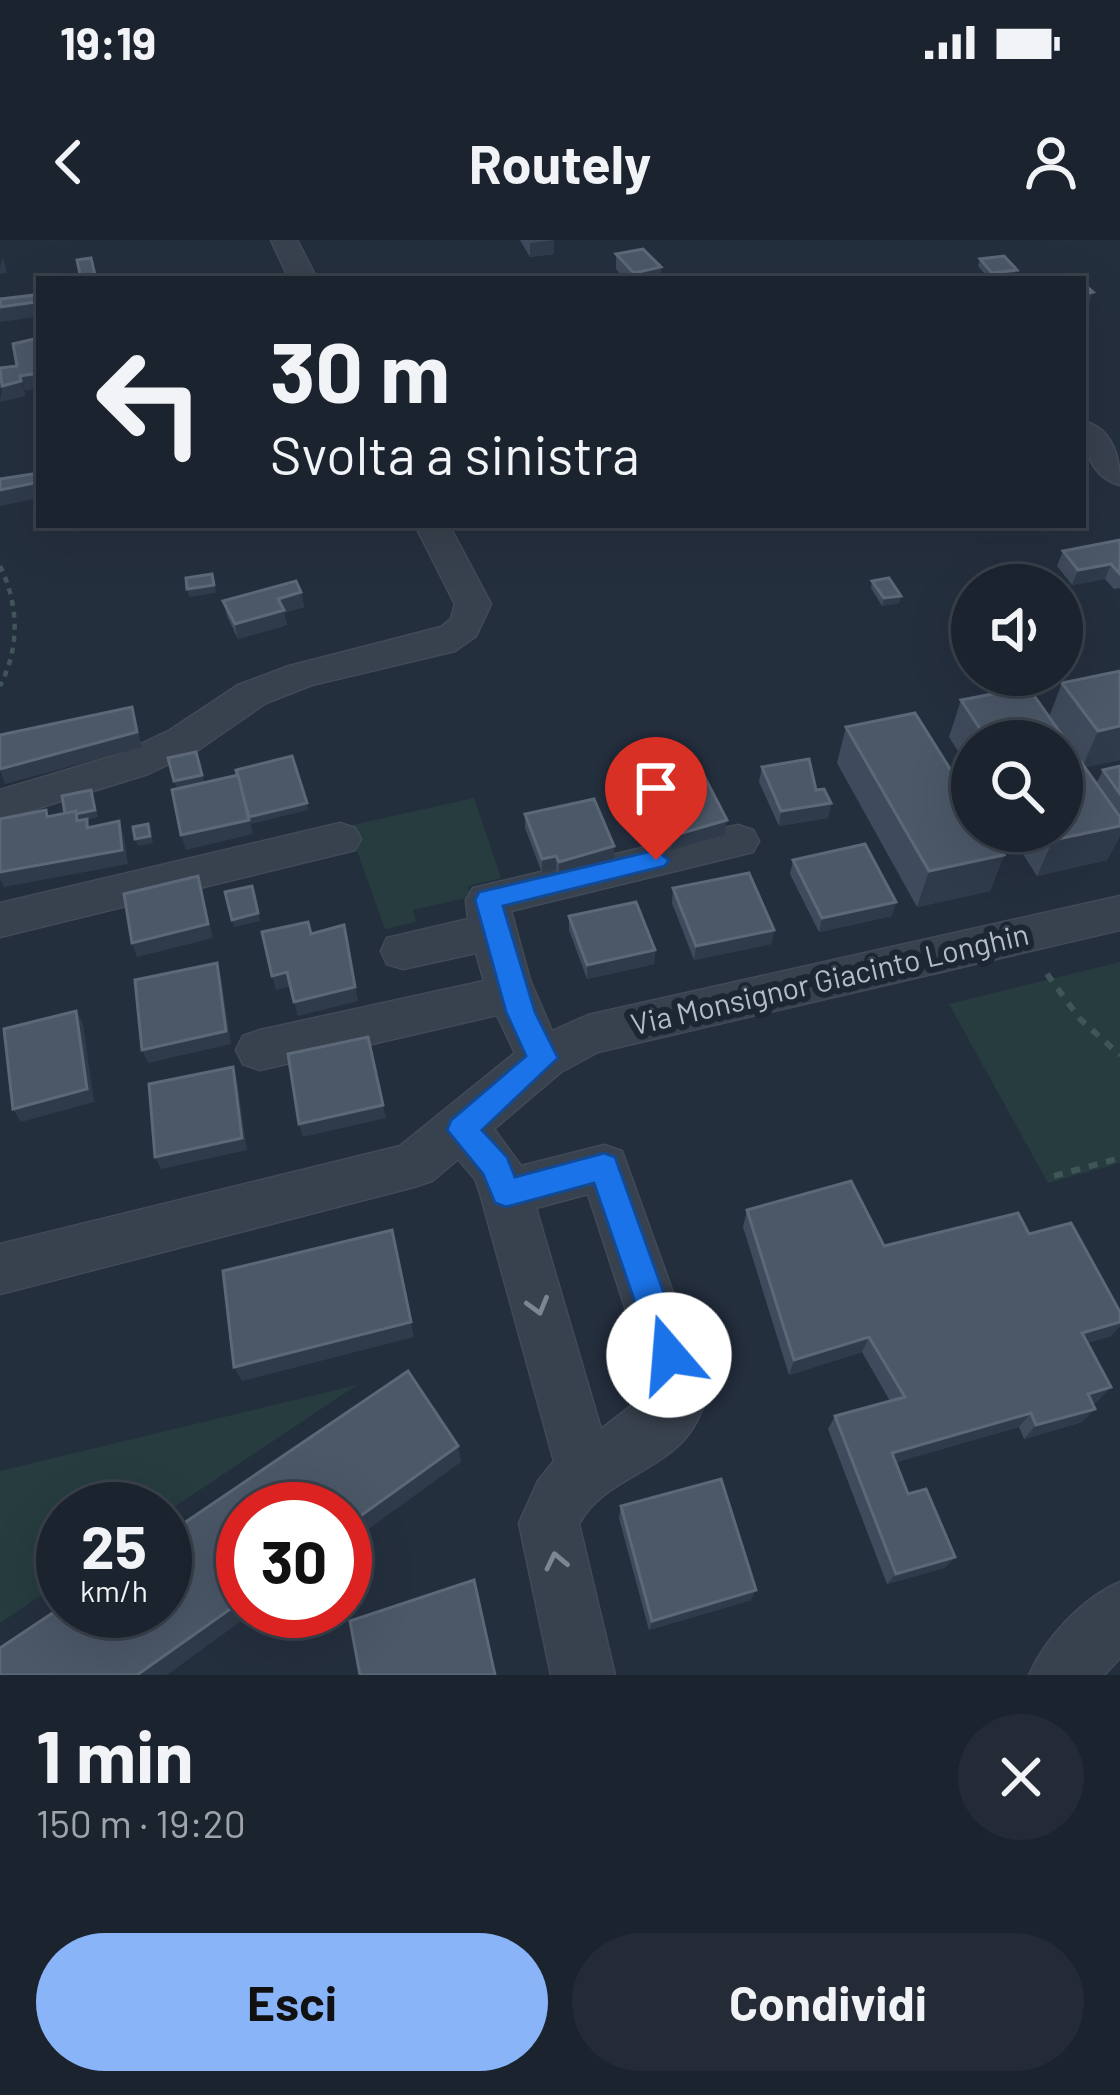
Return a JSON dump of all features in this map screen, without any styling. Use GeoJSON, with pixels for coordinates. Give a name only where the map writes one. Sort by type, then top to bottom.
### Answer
{"type":"FeatureCollection","features":[{"type":"Feature","properties":{"kind":"street"},"geometry":{"type":"LineString","coordinates":[[284,240],[302,276]]}},
{"type":"Feature","properties":{"kind":"street"},"geometry":{"type":"LineString","coordinates":[[1086,434],[1120,475]]}},
{"type":"Feature","properties":{"kind":"street"},"geometry":{"type":"LineString","coordinates":[[0,805],[134,764],[184,740],[214,716],[269,687],[458,634],[473,604],[434,528]]}},
{"type":"Feature","properties":{"kind":"street"},"geometry":{"type":"LineString","coordinates":[[0,920],[340,839]]}},
{"type":"Feature","properties":{"kind":"street"},"geometry":{"type":"LineString","coordinates":[[544,1058],[531,1042],[494,931],[486,905],[493,896],[737,841]]}},
{"type":"Feature","properties":{"kind":"street","name":"Via Monsignor Giacinto Longhin"},"geometry":{"type":"LineString","coordinates":[[0,1268],[414,1165],[544,1058],[588,1035],[1120,914]]}},
{"type":"Feature","properties":{"kind":"street"},"geometry":{"type":"LineString","coordinates":[[404,952],[494,931]]}},
{"type":"Feature","properties":{"kind":"street"},"geometry":{"type":"LineString","coordinates":[[260,1050],[514,992]]}},
{"type":"Feature","properties":{"kind":"street"},"geometry":{"type":"LineString","coordinates":[[462,1130],[496,1166],[580,1454],[593,1470]]}},
{"type":"Feature","properties":{"kind":"street"},"geometry":{"type":"LineString","coordinates":[[506,1193],[604,1167],[681,1393],[677,1406],[650,1431],[568,1487],[549,1523],[583,1675]]}},
{"type":"Feature","properties":{"kind":"street","name":"Via Monsignor Giacinto Longhin"},"geometry":{"type":"LineString","coordinates":[[0,1251],[56,1251]]}},
{"type":"Feature","properties":{"kind":"street"},"geometry":{"type":"LineString","coordinates":[[1061,1675],[1120,1613]]}},
{"type":"Feature","properties":{"kind":"path"},"geometry":{"type":"LineString","coordinates":[[0,566],[7,577],[16,641],[10,671],[0,686]]}},
{"type":"Feature","properties":{"kind":"path"},"geometry":{"type":"LineString","coordinates":[[1047,974],[1080,1019],[1120,1054]]}},
{"type":"Feature","properties":{"kind":"path"},"geometry":{"type":"LineString","coordinates":[[1054,1176],[1120,1158]]}},
{"type":"Feature","properties":{"kind":"green space"},"geometry":{"type":"Polygon","coordinates":[[[474,798],[501,878],[468,886],[470,897],[413,910],[416,922],[385,929],[348,826],[474,798]]]}},
{"type":"Feature","properties":{"kind":"green space"},"geometry":{"type":"Polygon","coordinates":[[[1120,962],[1120,1163],[1048,1183],[949,1004],[1120,962]]]}},
{"type":"Feature","properties":{"kind":"green space"},"geometry":{"type":"Polygon","coordinates":[[[357,1385],[192,1495],[192,1482],[36,1482],[36,1599],[0,1623],[0,1471],[357,1385]]]}},
{"type":"Feature","properties":{"kind":"building"},"geometry":{"type":"Polygon","coordinates":[[[643,249],[661,267],[634,273],[616,254],[643,249]]]}},
{"type":"Feature","properties":{"kind":"building"},"geometry":{"type":"Polygon","coordinates":[[[1004,256],[1017,270],[992,273],[980,259],[1004,256]]]}},
{"type":"Feature","properties":{"kind":"building"},"geometry":{"type":"Polygon","coordinates":[[[91,258],[95,276],[80,276],[77,260],[91,258]]]}},
{"type":"Feature","properties":{"kind":"building"},"geometry":{"type":"Polygon","coordinates":[[[35,295],[36,302],[0,307],[0,299],[35,295]]]}},
{"type":"Feature","properties":{"kind":"building"},"geometry":{"type":"Polygon","coordinates":[[[36,339],[36,373],[2,386],[0,368],[17,366],[13,344],[36,339]]]}},
{"type":"Feature","properties":{"kind":"building"},"geometry":{"type":"Polygon","coordinates":[[[36,473],[36,483],[0,490],[0,479],[36,473]]]}},
{"type":"Feature","properties":{"kind":"building"},"geometry":{"type":"Polygon","coordinates":[[[1120,540],[1120,574],[1111,564],[1083,569],[1083,564],[1073,564],[1063,551],[1120,540]]]}},
{"type":"Feature","properties":{"kind":"building"},"geometry":{"type":"Polygon","coordinates":[[[212,574],[214,585],[187,589],[186,578],[212,574]]]}},
{"type":"Feature","properties":{"kind":"building"},"geometry":{"type":"Polygon","coordinates":[[[889,578],[901,596],[884,598],[872,581],[889,578]]]}},
{"type":"Feature","properties":{"kind":"building"},"geometry":{"type":"Polygon","coordinates":[[[296,581],[301,592],[278,599],[284,610],[235,624],[223,601],[296,581]]]}},
{"type":"Feature","properties":{"kind":"building"},"geometry":{"type":"Polygon","coordinates":[[[1120,671],[1120,726],[1098,731],[1072,696],[1083,696],[1083,679],[1120,671]]]}},
{"type":"Feature","properties":{"kind":"building"},"geometry":{"type":"Polygon","coordinates":[[[1034,696],[1051,720],[974,720],[961,700],[1034,696]]]}},
{"type":"Feature","properties":{"kind":"building"},"geometry":{"type":"Polygon","coordinates":[[[132,707],[137,732],[0,769],[0,735],[132,707]]]}},
{"type":"Feature","properties":{"kind":"building"},"geometry":{"type":"Polygon","coordinates":[[[915,713],[951,770],[951,852],[1004,855],[929,871],[846,727],[915,713]]]}},
{"type":"Feature","properties":{"kind":"building"},"geometry":{"type":"Polygon","coordinates":[[[196,752],[202,775],[174,781],[168,758],[196,752]]]}},
{"type":"Feature","properties":{"kind":"building"},"geometry":{"type":"Polygon","coordinates":[[[292,756],[307,803],[249,817],[236,770],[292,756]]]}},
{"type":"Feature","properties":{"kind":"building"},"geometry":{"type":"Polygon","coordinates":[[[809,759],[816,790],[824,789],[831,803],[781,811],[762,767],[809,759]]]}},
{"type":"Feature","properties":{"kind":"building"},"geometry":{"type":"Polygon","coordinates":[[[1083,765],[1120,817],[1120,826],[1083,834],[1083,765]]]}},
{"type":"Feature","properties":{"kind":"building"},"geometry":{"type":"Polygon","coordinates":[[[1120,766],[1120,794],[1103,770],[1120,766]]]}},
{"type":"Feature","properties":{"kind":"building"},"geometry":{"type":"Polygon","coordinates":[[[703,774],[727,820],[672,836],[670,829],[656,832],[636,789],[703,774]]]}},
{"type":"Feature","properties":{"kind":"building"},"geometry":{"type":"Polygon","coordinates":[[[238,775],[249,820],[181,835],[172,790],[238,775]]]}},
{"type":"Feature","properties":{"kind":"building"},"geometry":{"type":"Polygon","coordinates":[[[91,790],[95,810],[65,814],[62,796],[91,790]]]}},
{"type":"Feature","properties":{"kind":"building"},"geometry":{"type":"Polygon","coordinates":[[[594,799],[614,846],[559,862],[556,856],[542,859],[525,814],[594,799]]]}},
{"type":"Feature","properties":{"kind":"building"},"geometry":{"type":"Polygon","coordinates":[[[46,810],[47,817],[76,811],[77,821],[87,819],[87,828],[119,821],[122,850],[0,872],[0,819],[46,810]]]}},
{"type":"Feature","properties":{"kind":"building"},"geometry":{"type":"Polygon","coordinates":[[[148,824],[150,836],[135,839],[133,827],[148,824]]]}},
{"type":"Feature","properties":{"kind":"building"},"geometry":{"type":"Polygon","coordinates":[[[865,844],[896,902],[822,918],[793,860],[865,844]]]}},
{"type":"Feature","properties":{"kind":"building"},"geometry":{"type":"Polygon","coordinates":[[[749,873],[774,930],[696,946],[673,888],[749,873]]]}},
{"type":"Feature","properties":{"kind":"building"},"geometry":{"type":"Polygon","coordinates":[[[198,876],[208,924],[132,943],[124,894],[198,876]]]}},
{"type":"Feature","properties":{"kind":"building"},"geometry":{"type":"Polygon","coordinates":[[[252,886],[258,913],[232,920],[225,892],[252,886]]]}},
{"type":"Feature","properties":{"kind":"building"},"geometry":{"type":"Polygon","coordinates":[[[636,902],[655,950],[587,965],[569,916],[636,902]]]}},
{"type":"Feature","properties":{"kind":"building"},"geometry":{"type":"Polygon","coordinates":[[[308,922],[311,934],[344,925],[355,987],[294,1002],[287,972],[272,976],[262,932],[308,922]]]}},
{"type":"Feature","properties":{"kind":"building"},"geometry":{"type":"Polygon","coordinates":[[[217,963],[226,1031],[142,1050],[135,980],[217,963]]]}},
{"type":"Feature","properties":{"kind":"building"},"geometry":{"type":"Polygon","coordinates":[[[76,1011],[87,1089],[13,1109],[4,1029],[76,1011]]]}},
{"type":"Feature","properties":{"kind":"building"},"geometry":{"type":"Polygon","coordinates":[[[368,1037],[383,1105],[299,1124],[288,1054],[368,1037]]]}},
{"type":"Feature","properties":{"kind":"building"},"geometry":{"type":"Polygon","coordinates":[[[233,1067],[242,1138],[155,1157],[149,1084],[233,1067]]]}},
{"type":"Feature","properties":{"kind":"building"},"geometry":{"type":"Polygon","coordinates":[[[851,1181],[884,1246],[1018,1213],[1029,1234],[1071,1223],[1120,1312],[1120,1322],[1082,1333],[1111,1387],[1088,1394],[1095,1409],[1036,1425],[1031,1413],[892,1453],[908,1494],[926,1489],[955,1557],[896,1574],[835,1416],[905,1397],[869,1337],[794,1360],[747,1210],[851,1181]]]}},
{"type":"Feature","properties":{"kind":"building"},"geometry":{"type":"Polygon","coordinates":[[[392,1230],[411,1322],[234,1367],[223,1271],[392,1230]]]}},
{"type":"Feature","properties":{"kind":"building"},"geometry":{"type":"Polygon","coordinates":[[[408,1371],[458,1446],[372,1508],[372,1482],[245,1482],[408,1371]]]}},
{"type":"Feature","properties":{"kind":"building"},"geometry":{"type":"Polygon","coordinates":[[[721,1479],[756,1590],[652,1621],[621,1506],[721,1479]]]}},
{"type":"Feature","properties":{"kind":"building"},"geometry":{"type":"Polygon","coordinates":[[[216,1501],[216,1619],[192,1636],[192,1518],[216,1501]]]}},
{"type":"Feature","properties":{"kind":"building"},"geometry":{"type":"Polygon","coordinates":[[[474,1580],[495,1675],[360,1675],[353,1638],[372,1638],[372,1614],[474,1580]]]}},
{"type":"Feature","properties":{"kind":"building"},"geometry":{"type":"Polygon","coordinates":[[[36,1624],[36,1638],[189,1638],[137,1675],[0,1675],[0,1648],[36,1624]]]}},
{"type":"Feature","properties":{"kind":"route"},"geometry":{"type":"LineString","coordinates":[[656,860],[488,900],[520,1012],[531,1042],[544,1058],[462,1130],[496,1166],[506,1193],[604,1167],[669,1355]]}}]}
